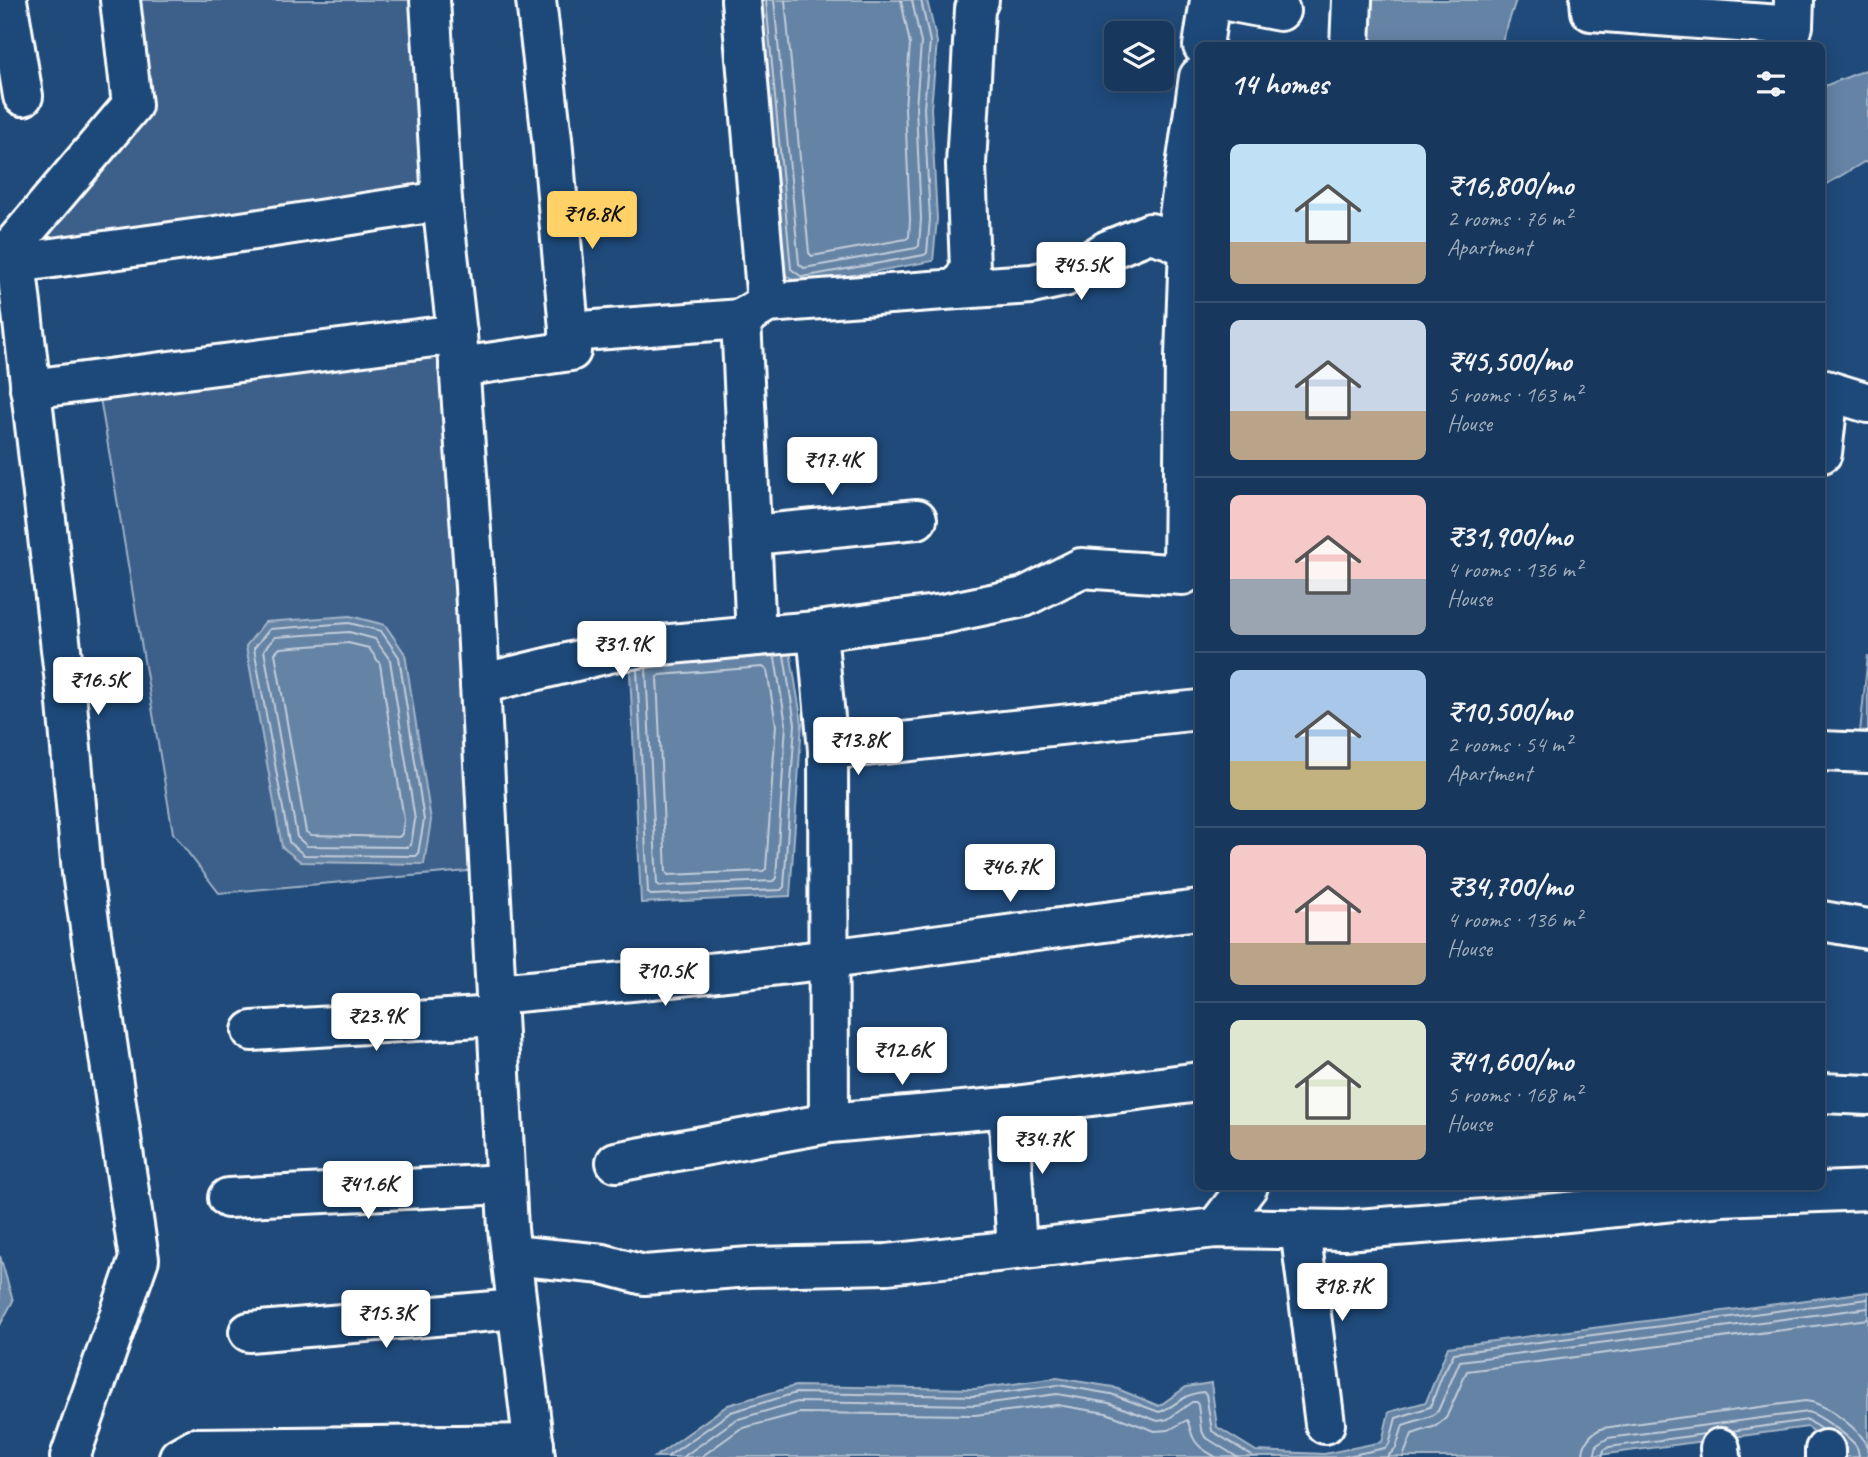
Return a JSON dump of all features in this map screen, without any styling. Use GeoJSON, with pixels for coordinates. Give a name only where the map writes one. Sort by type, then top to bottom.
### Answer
{"type":"FeatureCollection","features":[{"type":"Feature","properties":{"kind":"street"},"geometry":{"type":"LineString","coordinates":[[7,0],[23,96]]}},
{"type":"Feature","properties":{"kind":"street"},"geometry":{"type":"LineString","coordinates":[[70,1457],[139,1259],[82,873],[65,692],[14,244],[132,105],[120,0]]}},
{"type":"Feature","properties":{"kind":"street"},"geometry":{"type":"LineString","coordinates":[[179,1457],[195,1448],[535,1450],[505,1184],[474,573],[458,351],[442,201],[430,0]]}},
{"type":"Feature","properties":{"kind":"street"},"geometry":{"type":"LineString","coordinates":[[30,389],[458,351],[571,351],[552,139],[536,0]]}},
{"type":"Feature","properties":{"kind":"street"},"geometry":{"type":"LineString","coordinates":[[741,0],[754,311],[751,535],[756,636]]}},
{"type":"Feature","properties":{"kind":"street"},"geometry":{"type":"LineString","coordinates":[[958,289],[970,269],[965,164],[975,9],[979,0]]}},
{"type":"Feature","properties":{"kind":"street"},"geometry":{"type":"LineString","coordinates":[[1204,42],[1210,0]]}},
{"type":"Feature","properties":{"kind":"street"},"geometry":{"type":"LineString","coordinates":[[1222,0],[1280,11]]}},
{"type":"Feature","properties":{"kind":"street"},"geometry":{"type":"LineString","coordinates":[[1350,42],[1353,0]]}},
{"type":"Feature","properties":{"kind":"street"},"geometry":{"type":"LineString","coordinates":[[1590,0],[1591,11],[1793,26],[1794,0]]}},
{"type":"Feature","properties":{"kind":"street"},"geometry":{"type":"LineString","coordinates":[[480,684],[613,652],[650,646],[817,631],[943,614],[1024,597],[1082,568],[1183,575],[1188,245],[1195,138]]}},
{"type":"Feature","properties":{"kind":"street"},"geometry":{"type":"LineString","coordinates":[[16,263],[442,201]]}},
{"type":"Feature","properties":{"kind":"street"},"geometry":{"type":"LineString","coordinates":[[569,332],[958,289],[1032,284],[1064,277],[1108,250],[1150,233],[1188,245]]}},
{"type":"Feature","properties":{"kind":"street"},"geometry":{"type":"LineString","coordinates":[[1825,390],[1868,403]]}},
{"type":"Feature","properties":{"kind":"street"},"geometry":{"type":"LineString","coordinates":[[751,535],[918,519]]}},
{"type":"Feature","properties":{"kind":"street"},"geometry":{"type":"LineString","coordinates":[[817,631],[828,750],[829,1123]]}},
{"type":"Feature","properties":{"kind":"street"},"geometry":{"type":"LineString","coordinates":[[828,750],[1195,710]]}},
{"type":"Feature","properties":{"kind":"street"},"geometry":{"type":"LineString","coordinates":[[1825,751],[1868,752]]}},
{"type":"Feature","properties":{"kind":"street"},"geometry":{"type":"LineString","coordinates":[[252,1031],[496,1005],[649,980],[1195,910]]}},
{"type":"Feature","properties":{"kind":"street"},"geometry":{"type":"LineString","coordinates":[[1825,922],[1868,929]]}},
{"type":"Feature","properties":{"kind":"street"},"geometry":{"type":"LineString","coordinates":[[616,1162],[829,1123],[1008,1107],[1195,1083]]}},
{"type":"Feature","properties":{"kind":"street"},"geometry":{"type":"LineString","coordinates":[[1825,1093],[1868,1095]]}},
{"type":"Feature","properties":{"kind":"street"},"geometry":{"type":"LineString","coordinates":[[1008,1107],[1017,1249]]}},
{"type":"Feature","properties":{"kind":"street"},"geometry":{"type":"LineString","coordinates":[[228,1198],[505,1184]]}},
{"type":"Feature","properties":{"kind":"street"},"geometry":{"type":"LineString","coordinates":[[1216,1228],[1247,1190]]}},
{"type":"Feature","properties":{"kind":"street"},"geometry":{"type":"LineString","coordinates":[[511,1255],[603,1264],[644,1275],[750,1267],[887,1264],[1216,1228],[1345,1230],[1548,1214],[1721,1196],[1868,1190]]}},
{"type":"Feature","properties":{"kind":"street"},"geometry":{"type":"LineString","coordinates":[[1300,1229],[1325,1424]]}},
{"type":"Feature","properties":{"kind":"street"},"geometry":{"type":"LineString","coordinates":[[249,1332],[517,1309]]}},
{"type":"Feature","properties":{"kind":"shaded area"},"geometry":{"type":"Polygon","coordinates":[[[129,0],[414,0],[422,189],[25,243],[142,107],[129,0]]]}},
{"type":"Feature","properties":{"kind":"shaded area"},"geometry":{"type":"Polygon","coordinates":[[[444,345],[479,870],[219,893],[173,833],[99,392],[444,345]]]}},
{"type":"Feature","properties":{"kind":"shaded area"},"geometry":{"type":"Polygon","coordinates":[[[1868,655],[1868,742],[1859,742],[1868,655]]]}},
{"type":"Feature","properties":{"kind":"water"},"geometry":{"type":"Polygon","coordinates":[[[759,0],[927,0],[937,42],[931,108],[937,219],[933,261],[800,285],[784,274],[759,0]]]}},
{"type":"Feature","properties":{"kind":"water"},"geometry":{"type":"Polygon","coordinates":[[[1367,0],[1516,0],[1502,42],[1362,42],[1367,0]]]}},
{"type":"Feature","properties":{"kind":"water"},"geometry":{"type":"Polygon","coordinates":[[[1868,69],[1868,163],[1864,162],[1825,185],[1825,86],[1868,69]]]}},
{"type":"Feature","properties":{"kind":"water"},"geometry":{"type":"Polygon","coordinates":[[[350,616],[385,625],[405,654],[431,820],[424,864],[301,862],[282,847],[246,646],[265,622],[350,616]]]}},
{"type":"Feature","properties":{"kind":"water"},"geometry":{"type":"Polygon","coordinates":[[[788,639],[802,723],[790,896],[641,903],[629,651],[788,639]]]}},
{"type":"Feature","properties":{"kind":"water"},"geometry":{"type":"Polygon","coordinates":[[[0,1256],[13,1301],[0,1325],[0,1256]]]}},
{"type":"Feature","properties":{"kind":"water"},"geometry":{"type":"Polygon","coordinates":[[[1868,1292],[1868,1457],[1846,1457],[1808,1427],[1584,1457],[655,1457],[728,1405],[795,1386],[975,1389],[1057,1378],[1113,1387],[1159,1406],[1186,1387],[1211,1383],[1217,1427],[1256,1451],[1324,1454],[1382,1442],[1389,1412],[1426,1402],[1448,1347],[1868,1292]]]}}]}
